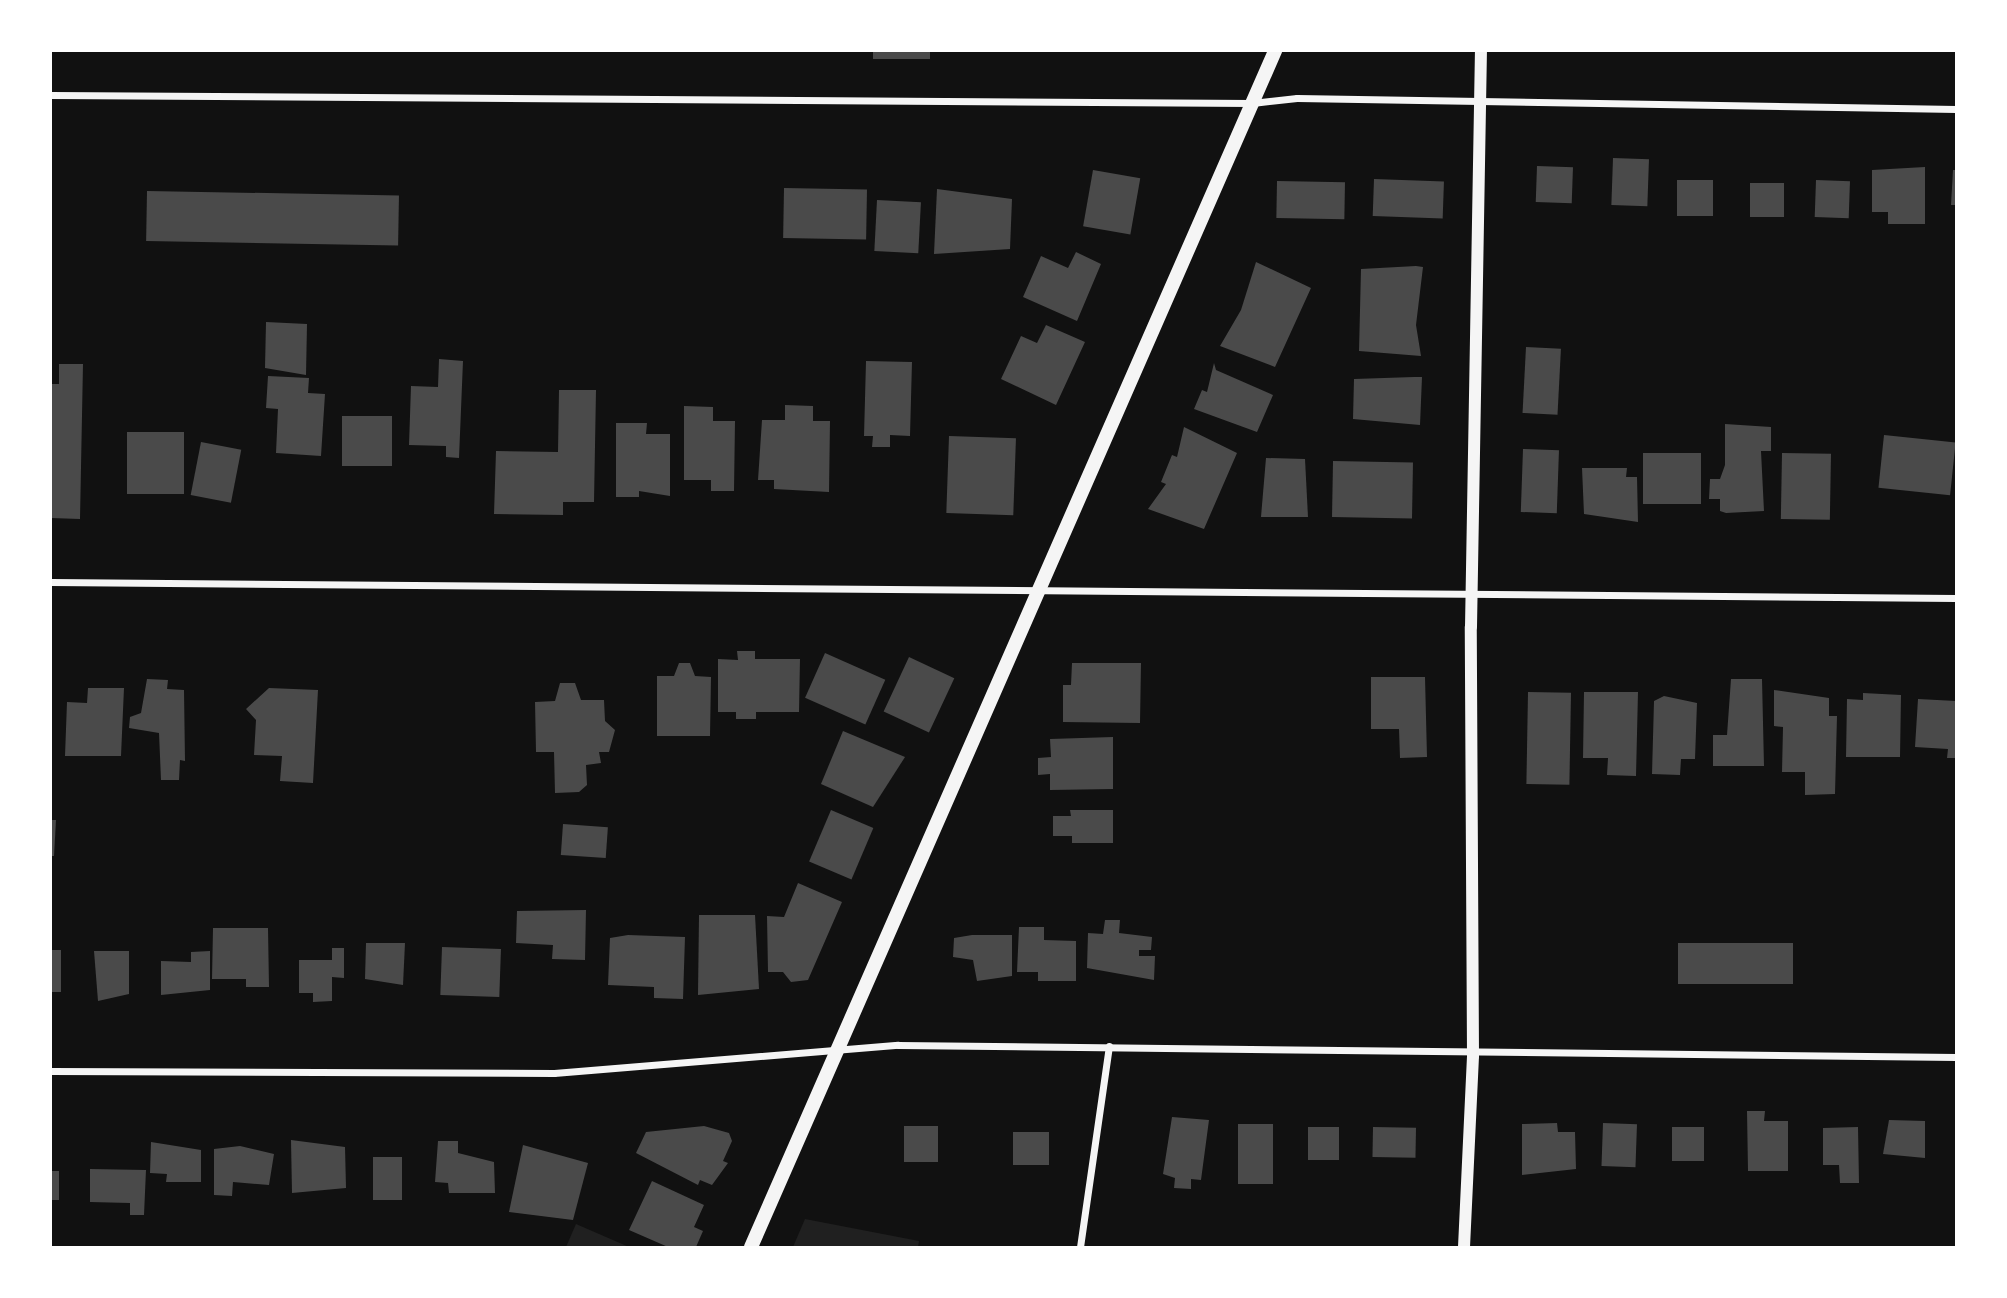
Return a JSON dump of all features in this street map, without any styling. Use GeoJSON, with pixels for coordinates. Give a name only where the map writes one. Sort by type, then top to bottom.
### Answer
{"type":"FeatureCollection","features":[{"type":"Feature","properties":{"kind":"main road"},"geometry":{"type":"LineString","coordinates":[[751,1247],[1275,51]]}},
{"type":"Feature","properties":{"kind":"street"},"geometry":{"type":"LineString","coordinates":[[1464,1247],[1473,1056],[1472,594],[1481,51]]}},
{"type":"Feature","properties":{"kind":"street"},"geometry":{"type":"LineString","coordinates":[[51,94],[1252,103],[1481,101],[1956,109]]}},
{"type":"Feature","properties":{"kind":"street"},"geometry":{"type":"LineString","coordinates":[[51,582],[1956,597]]}},
{"type":"Feature","properties":{"kind":"street"},"geometry":{"type":"LineString","coordinates":[[1080,1247],[1110,1046]]}},
{"type":"Feature","properties":{"kind":"street"},"geometry":{"type":"LineString","coordinates":[[51,1071],[554,1073],[838,1049],[1110,1046],[1473,1056],[1956,1057]]}},
{"type":"Feature","properties":{"kind":"shaded area"},"geometry":{"type":"Polygon","coordinates":[[[805,1219],[919,1241],[918,1247],[793,1247],[805,1219]]]}},
{"type":"Feature","properties":{"kind":"shaded area"},"geometry":{"type":"Polygon","coordinates":[[[576,1224],[629,1247],[566,1247],[576,1224]]]}},
{"type":"Feature","properties":{"kind":"building"},"geometry":{"type":"Polygon","coordinates":[[[873,51],[930,51],[930,59],[873,59],[873,51]]]}},
{"type":"Feature","properties":{"kind":"building"},"geometry":{"type":"Polygon","coordinates":[[[1613,158],[1649,159],[1647,206],[1611,205],[1613,158]]]}},
{"type":"Feature","properties":{"kind":"building"},"geometry":{"type":"Polygon","coordinates":[[[1537,166],[1573,167],[1572,203],[1536,202],[1537,166]]]}},
{"type":"Feature","properties":{"kind":"building"},"geometry":{"type":"Polygon","coordinates":[[[1925,167],[1925,224],[1888,224],[1888,212],[1872,212],[1872,170],[1925,167]]]}},
{"type":"Feature","properties":{"kind":"building"},"geometry":{"type":"Polygon","coordinates":[[[1093,170],[1140,178],[1130,234],[1083,226],[1093,170]]]}},
{"type":"Feature","properties":{"kind":"building"},"geometry":{"type":"Polygon","coordinates":[[[1953,170],[1956,170],[1956,205],[1951,205],[1953,170]]]}},
{"type":"Feature","properties":{"kind":"building"},"geometry":{"type":"Polygon","coordinates":[[[1374,179],[1444,181],[1443,218],[1373,216],[1374,179]]]}},
{"type":"Feature","properties":{"kind":"building"},"geometry":{"type":"Polygon","coordinates":[[[1677,180],[1713,180],[1713,216],[1677,216],[1677,180]]]}},
{"type":"Feature","properties":{"kind":"building"},"geometry":{"type":"Polygon","coordinates":[[[1816,180],[1850,181],[1849,218],[1815,217],[1816,180]]]}},
{"type":"Feature","properties":{"kind":"building"},"geometry":{"type":"Polygon","coordinates":[[[1277,181],[1345,182],[1344,219],[1276,218],[1277,181]]]}},
{"type":"Feature","properties":{"kind":"building"},"geometry":{"type":"Polygon","coordinates":[[[1750,183],[1784,183],[1784,217],[1750,217],[1750,183]]]}},
{"type":"Feature","properties":{"kind":"building"},"geometry":{"type":"Polygon","coordinates":[[[784,188],[867,189],[866,239],[783,238],[784,188]]]}},
{"type":"Feature","properties":{"kind":"building"},"geometry":{"type":"Polygon","coordinates":[[[937,189],[1012,199],[1010,249],[934,254],[937,189]]]}},
{"type":"Feature","properties":{"kind":"building"},"geometry":{"type":"Polygon","coordinates":[[[147,191],[399,195],[398,245],[146,241],[147,191]]]}},
{"type":"Feature","properties":{"kind":"building"},"geometry":{"type":"Polygon","coordinates":[[[877,200],[921,202],[918,253],[874,251],[877,200]]]}},
{"type":"Feature","properties":{"kind":"building"},"geometry":{"type":"Polygon","coordinates":[[[1076,252],[1101,264],[1077,321],[1023,297],[1041,256],[1068,268],[1076,252]]]}},
{"type":"Feature","properties":{"kind":"building"},"geometry":{"type":"Polygon","coordinates":[[[1256,262],[1311,288],[1275,367],[1220,346],[1241,310],[1256,262]]]}},
{"type":"Feature","properties":{"kind":"building"},"geometry":{"type":"Polygon","coordinates":[[[1423,267],[1416,325],[1421,356],[1359,351],[1361,269],[1423,267]]]}},
{"type":"Feature","properties":{"kind":"building"},"geometry":{"type":"Polygon","coordinates":[[[266,322],[307,324],[306,375],[265,368],[266,322]]]}},
{"type":"Feature","properties":{"kind":"building"},"geometry":{"type":"Polygon","coordinates":[[[1046,325],[1085,342],[1056,405],[1001,379],[1021,336],[1037,343],[1046,325]]]}},
{"type":"Feature","properties":{"kind":"building"},"geometry":{"type":"Polygon","coordinates":[[[1526,347],[1561,349],[1557,415],[1523,413],[1526,347]]]}},
{"type":"Feature","properties":{"kind":"building"},"geometry":{"type":"Polygon","coordinates":[[[439,359],[463,361],[459,458],[446,457],[446,446],[409,445],[411,386],[438,387],[439,359]]]}},
{"type":"Feature","properties":{"kind":"building"},"geometry":{"type":"Polygon","coordinates":[[[866,361],[912,362],[910,436],[890,435],[890,447],[872,447],[873,436],[864,436],[866,361]]]}},
{"type":"Feature","properties":{"kind":"building"},"geometry":{"type":"Polygon","coordinates":[[[1214,363],[1216,370],[1273,395],[1257,432],[1194,409],[1202,390],[1207,392],[1214,363]]]}},
{"type":"Feature","properties":{"kind":"building"},"geometry":{"type":"Polygon","coordinates":[[[59,364],[83,364],[80,519],[51,518],[51,384],[59,384],[59,364]]]}},
{"type":"Feature","properties":{"kind":"building"},"geometry":{"type":"Polygon","coordinates":[[[268,376],[309,378],[308,393],[325,394],[321,456],[276,453],[278,409],[266,408],[268,376]]]}},
{"type":"Feature","properties":{"kind":"building"},"geometry":{"type":"Polygon","coordinates":[[[1422,377],[1420,425],[1353,419],[1354,379],[1422,377]]]}},
{"type":"Feature","properties":{"kind":"building"},"geometry":{"type":"Polygon","coordinates":[[[559,390],[596,390],[594,502],[563,502],[563,515],[494,514],[496,451],[558,452],[559,390]]]}},
{"type":"Feature","properties":{"kind":"building"},"geometry":{"type":"Polygon","coordinates":[[[785,405],[813,406],[813,421],[830,421],[829,492],[774,489],[774,480],[758,480],[762,420],[785,420],[785,405]]]}},
{"type":"Feature","properties":{"kind":"building"},"geometry":{"type":"Polygon","coordinates":[[[684,406],[713,407],[713,421],[735,421],[734,491],[711,491],[711,480],[684,480],[684,406]]]}},
{"type":"Feature","properties":{"kind":"building"},"geometry":{"type":"Polygon","coordinates":[[[342,416],[392,416],[392,466],[342,466],[342,416]]]}},
{"type":"Feature","properties":{"kind":"building"},"geometry":{"type":"Polygon","coordinates":[[[616,423],[647,423],[646,434],[670,434],[670,496],[639,491],[639,497],[616,497],[616,423]]]}},
{"type":"Feature","properties":{"kind":"building"},"geometry":{"type":"Polygon","coordinates":[[[1725,424],[1771,427],[1771,451],[1761,451],[1764,511],[1726,513],[1720,511],[1720,499],[1709,499],[1710,479],[1720,479],[1725,465],[1725,424]]]}},
{"type":"Feature","properties":{"kind":"building"},"geometry":{"type":"Polygon","coordinates":[[[1184,427],[1237,453],[1204,529],[1148,509],[1166,484],[1161,482],[1172,455],[1177,457],[1184,427]]]}},
{"type":"Feature","properties":{"kind":"building"},"geometry":{"type":"Polygon","coordinates":[[[127,432],[184,432],[184,494],[127,494],[127,432]]]}},
{"type":"Feature","properties":{"kind":"building"},"geometry":{"type":"Polygon","coordinates":[[[1884,435],[1956,443],[1950,495],[1878,488],[1884,435]]]}},
{"type":"Feature","properties":{"kind":"building"},"geometry":{"type":"Polygon","coordinates":[[[949,436],[1016,438],[1013,515],[946,513],[949,436]]]}},
{"type":"Feature","properties":{"kind":"building"},"geometry":{"type":"Polygon","coordinates":[[[201,442],[241,450],[231,503],[191,495],[201,442]]]}},
{"type":"Feature","properties":{"kind":"building"},"geometry":{"type":"Polygon","coordinates":[[[1523,449],[1559,450],[1557,513],[1521,512],[1523,449]]]}},
{"type":"Feature","properties":{"kind":"building"},"geometry":{"type":"Polygon","coordinates":[[[1643,453],[1701,453],[1701,504],[1643,504],[1643,453]]]}},
{"type":"Feature","properties":{"kind":"building"},"geometry":{"type":"Polygon","coordinates":[[[1782,453],[1831,454],[1830,520],[1781,519],[1782,453]]]}},
{"type":"Feature","properties":{"kind":"building"},"geometry":{"type":"Polygon","coordinates":[[[1266,458],[1305,459],[1308,517],[1261,517],[1266,458]]]}},
{"type":"Feature","properties":{"kind":"building"},"geometry":{"type":"Polygon","coordinates":[[[1333,461],[1413,462],[1412,518],[1332,517],[1333,461]]]}},
{"type":"Feature","properties":{"kind":"building"},"geometry":{"type":"Polygon","coordinates":[[[1582,468],[1627,468],[1626,477],[1637,477],[1638,522],[1584,514],[1582,468]]]}},
{"type":"Feature","properties":{"kind":"building"},"geometry":{"type":"Polygon","coordinates":[[[737,651],[755,651],[755,659],[800,659],[799,712],[756,712],[756,719],[736,719],[736,712],[718,712],[718,659],[738,660],[737,651]]]}},
{"type":"Feature","properties":{"kind":"building"},"geometry":{"type":"Polygon","coordinates":[[[825,653],[885,680],[865,725],[805,698],[825,653]]]}},
{"type":"Feature","properties":{"kind":"building"},"geometry":{"type":"Polygon","coordinates":[[[909,657],[954,678],[929,733],[884,711],[909,657]]]}},
{"type":"Feature","properties":{"kind":"building"},"geometry":{"type":"Polygon","coordinates":[[[679,663],[690,663],[695,676],[711,677],[710,736],[657,736],[657,676],[674,676],[679,663]]]}},
{"type":"Feature","properties":{"kind":"building"},"geometry":{"type":"Polygon","coordinates":[[[1072,663],[1141,663],[1140,723],[1063,722],[1063,685],[1071,685],[1072,663]]]}},
{"type":"Feature","properties":{"kind":"building"},"geometry":{"type":"Polygon","coordinates":[[[1371,677],[1425,677],[1427,757],[1400,758],[1399,729],[1371,729],[1371,677]]]}},
{"type":"Feature","properties":{"kind":"building"},"geometry":{"type":"Polygon","coordinates":[[[147,679],[168,680],[167,689],[184,690],[185,761],[180,760],[179,780],[161,780],[159,733],[129,728],[130,717],[141,713],[147,679]]]}},
{"type":"Feature","properties":{"kind":"building"},"geometry":{"type":"Polygon","coordinates":[[[1731,679],[1762,679],[1764,766],[1713,766],[1713,735],[1727,735],[1731,679]]]}},
{"type":"Feature","properties":{"kind":"building"},"geometry":{"type":"Polygon","coordinates":[[[560,683],[575,683],[581,700],[604,700],[605,721],[615,730],[609,752],[599,752],[601,763],[586,765],[587,785],[579,792],[555,793],[554,752],[536,752],[535,702],[555,701],[560,683]]]}},
{"type":"Feature","properties":{"kind":"building"},"geometry":{"type":"Polygon","coordinates":[[[88,688],[124,688],[121,756],[65,756],[67,702],[87,703],[88,688]]]}},
{"type":"Feature","properties":{"kind":"building"},"geometry":{"type":"Polygon","coordinates":[[[269,688],[318,690],[313,783],[280,781],[282,756],[254,755],[256,720],[246,709],[269,688]]]}},
{"type":"Feature","properties":{"kind":"building"},"geometry":{"type":"Polygon","coordinates":[[[1774,690],[1829,698],[1829,716],[1837,716],[1835,794],[1805,795],[1805,772],[1782,772],[1783,727],[1774,726],[1774,690]]]}},
{"type":"Feature","properties":{"kind":"building"},"geometry":{"type":"Polygon","coordinates":[[[1528,692],[1571,693],[1569,785],[1526,784],[1528,692]]]}},
{"type":"Feature","properties":{"kind":"building"},"geometry":{"type":"Polygon","coordinates":[[[1584,692],[1638,692],[1636,776],[1607,775],[1608,758],[1583,758],[1584,692]]]}},
{"type":"Feature","properties":{"kind":"building"},"geometry":{"type":"Polygon","coordinates":[[[1863,693],[1901,695],[1900,757],[1846,757],[1847,699],[1863,700],[1863,693]]]}},
{"type":"Feature","properties":{"kind":"building"},"geometry":{"type":"Polygon","coordinates":[[[1664,696],[1697,703],[1695,759],[1681,759],[1680,775],[1652,774],[1654,701],[1664,696]]]}},
{"type":"Feature","properties":{"kind":"building"},"geometry":{"type":"Polygon","coordinates":[[[1918,699],[1956,701],[1956,758],[1947,758],[1948,749],[1915,747],[1918,699]]]}},
{"type":"Feature","properties":{"kind":"building"},"geometry":{"type":"Polygon","coordinates":[[[843,731],[905,757],[873,807],[821,784],[843,731]]]}},
{"type":"Feature","properties":{"kind":"building"},"geometry":{"type":"Polygon","coordinates":[[[1113,737],[1113,789],[1050,790],[1050,774],[1038,775],[1038,758],[1051,757],[1050,739],[1113,737]]]}},
{"type":"Feature","properties":{"kind":"building"},"geometry":{"type":"Polygon","coordinates":[[[831,810],[873,828],[851,880],[809,862],[831,810]]]}},
{"type":"Feature","properties":{"kind":"building"},"geometry":{"type":"Polygon","coordinates":[[[1070,810],[1113,810],[1113,843],[1072,843],[1072,836],[1053,836],[1053,816],[1071,816],[1070,810]]]}},
{"type":"Feature","properties":{"kind":"building"},"geometry":{"type":"Polygon","coordinates":[[[51,820],[56,820],[54,856],[51,856],[51,820]]]}},
{"type":"Feature","properties":{"kind":"building"},"geometry":{"type":"Polygon","coordinates":[[[563,824],[608,827],[606,858],[561,855],[563,824]]]}},
{"type":"Feature","properties":{"kind":"building"},"geometry":{"type":"Polygon","coordinates":[[[798,883],[842,902],[808,980],[791,982],[783,972],[768,972],[767,916],[784,917],[798,883]]]}},
{"type":"Feature","properties":{"kind":"building"},"geometry":{"type":"Polygon","coordinates":[[[586,910],[585,960],[552,959],[553,945],[516,943],[517,911],[586,910]]]}},
{"type":"Feature","properties":{"kind":"building"},"geometry":{"type":"Polygon","coordinates":[[[699,915],[755,915],[759,989],[698,995],[699,915]]]}},
{"type":"Feature","properties":{"kind":"building"},"geometry":{"type":"Polygon","coordinates":[[[1105,920],[1120,920],[1119,933],[1152,937],[1151,950],[1139,950],[1139,956],[1155,956],[1154,980],[1087,968],[1088,933],[1103,934],[1105,920]]]}},
{"type":"Feature","properties":{"kind":"building"},"geometry":{"type":"Polygon","coordinates":[[[1019,927],[1044,927],[1044,940],[1076,941],[1076,981],[1038,981],[1038,972],[1017,972],[1019,927]]]}},
{"type":"Feature","properties":{"kind":"building"},"geometry":{"type":"Polygon","coordinates":[[[213,928],[268,928],[269,987],[246,987],[246,979],[212,979],[213,928]]]}},
{"type":"Feature","properties":{"kind":"building"},"geometry":{"type":"Polygon","coordinates":[[[628,935],[685,937],[683,999],[654,998],[654,987],[608,985],[610,938],[628,935]]]}},
{"type":"Feature","properties":{"kind":"building"},"geometry":{"type":"Polygon","coordinates":[[[1012,935],[1012,976],[977,981],[973,960],[953,957],[954,938],[1012,935]]]}},
{"type":"Feature","properties":{"kind":"building"},"geometry":{"type":"Polygon","coordinates":[[[366,943],[405,943],[403,985],[365,979],[366,943]]]}},
{"type":"Feature","properties":{"kind":"building"},"geometry":{"type":"Polygon","coordinates":[[[1678,943],[1793,943],[1793,984],[1678,984],[1678,943]]]}},
{"type":"Feature","properties":{"kind":"building"},"geometry":{"type":"Polygon","coordinates":[[[442,947],[501,949],[499,997],[440,995],[442,947]]]}},
{"type":"Feature","properties":{"kind":"building"},"geometry":{"type":"Polygon","coordinates":[[[332,948],[344,948],[344,978],[332,977],[332,1001],[313,1002],[313,993],[299,993],[299,960],[332,960],[332,948]]]}},
{"type":"Feature","properties":{"kind":"building"},"geometry":{"type":"Polygon","coordinates":[[[51,950],[61,950],[61,992],[51,992],[51,950]]]}},
{"type":"Feature","properties":{"kind":"building"},"geometry":{"type":"Polygon","coordinates":[[[94,951],[129,951],[129,994],[98,1001],[94,951]]]}},
{"type":"Feature","properties":{"kind":"building"},"geometry":{"type":"Polygon","coordinates":[[[210,951],[210,990],[161,995],[161,961],[191,962],[191,952],[210,951]]]}},
{"type":"Feature","properties":{"kind":"building"},"geometry":{"type":"Polygon","coordinates":[[[1747,1111],[1765,1111],[1764,1121],[1788,1121],[1788,1171],[1748,1171],[1747,1111]]]}},
{"type":"Feature","properties":{"kind":"building"},"geometry":{"type":"Polygon","coordinates":[[[1172,1117],[1209,1120],[1201,1180],[1191,1179],[1191,1189],[1174,1188],[1175,1178],[1163,1174],[1172,1117]]]}},
{"type":"Feature","properties":{"kind":"building"},"geometry":{"type":"Polygon","coordinates":[[[1889,1120],[1925,1121],[1925,1158],[1883,1154],[1889,1120]]]}},
{"type":"Feature","properties":{"kind":"building"},"geometry":{"type":"Polygon","coordinates":[[[1557,1123],[1558,1132],[1575,1132],[1576,1169],[1522,1175],[1522,1124],[1557,1123]]]}},
{"type":"Feature","properties":{"kind":"building"},"geometry":{"type":"Polygon","coordinates":[[[1603,1123],[1637,1124],[1635,1167],[1601,1166],[1603,1123]]]}},
{"type":"Feature","properties":{"kind":"building"},"geometry":{"type":"Polygon","coordinates":[[[1238,1124],[1273,1124],[1273,1184],[1238,1184],[1238,1124]]]}},
{"type":"Feature","properties":{"kind":"building"},"geometry":{"type":"Polygon","coordinates":[[[704,1126],[729,1133],[732,1141],[723,1161],[728,1163],[712,1185],[700,1180],[698,1185],[636,1153],[646,1132],[704,1126]]]}},
{"type":"Feature","properties":{"kind":"building"},"geometry":{"type":"Polygon","coordinates":[[[904,1126],[938,1126],[938,1162],[904,1162],[904,1126]]]}},
{"type":"Feature","properties":{"kind":"building"},"geometry":{"type":"Polygon","coordinates":[[[1308,1127],[1339,1127],[1339,1160],[1308,1160],[1308,1127]]]}},
{"type":"Feature","properties":{"kind":"building"},"geometry":{"type":"Polygon","coordinates":[[[1373,1127],[1416,1128],[1415,1158],[1372,1157],[1373,1127]]]}},
{"type":"Feature","properties":{"kind":"building"},"geometry":{"type":"Polygon","coordinates":[[[1672,1127],[1704,1127],[1704,1161],[1672,1161],[1672,1127]]]}},
{"type":"Feature","properties":{"kind":"building"},"geometry":{"type":"Polygon","coordinates":[[[1858,1127],[1859,1183],[1840,1183],[1839,1165],[1823,1165],[1823,1128],[1858,1127]]]}},
{"type":"Feature","properties":{"kind":"building"},"geometry":{"type":"Polygon","coordinates":[[[1013,1132],[1049,1132],[1049,1165],[1013,1165],[1013,1132]]]}},
{"type":"Feature","properties":{"kind":"building"},"geometry":{"type":"Polygon","coordinates":[[[291,1140],[345,1147],[346,1188],[292,1193],[291,1140]]]}},
{"type":"Feature","properties":{"kind":"building"},"geometry":{"type":"Polygon","coordinates":[[[438,1141],[458,1141],[458,1153],[494,1162],[495,1193],[449,1193],[448,1183],[435,1182],[438,1141]]]}},
{"type":"Feature","properties":{"kind":"building"},"geometry":{"type":"Polygon","coordinates":[[[151,1142],[201,1150],[201,1182],[166,1182],[167,1174],[150,1173],[151,1142]]]}},
{"type":"Feature","properties":{"kind":"building"},"geometry":{"type":"Polygon","coordinates":[[[523,1145],[588,1163],[573,1220],[509,1212],[523,1145]]]}},
{"type":"Feature","properties":{"kind":"building"},"geometry":{"type":"Polygon","coordinates":[[[240,1146],[274,1154],[269,1185],[233,1182],[232,1196],[214,1195],[214,1149],[240,1146]]]}},
{"type":"Feature","properties":{"kind":"building"},"geometry":{"type":"Polygon","coordinates":[[[373,1157],[402,1157],[402,1200],[373,1200],[373,1157]]]}},
{"type":"Feature","properties":{"kind":"building"},"geometry":{"type":"Polygon","coordinates":[[[90,1169],[146,1170],[144,1215],[130,1215],[130,1203],[90,1202],[90,1169]]]}},
{"type":"Feature","properties":{"kind":"building"},"geometry":{"type":"Polygon","coordinates":[[[51,1171],[59,1171],[59,1200],[51,1200],[51,1171]]]}},
{"type":"Feature","properties":{"kind":"building"},"geometry":{"type":"Polygon","coordinates":[[[652,1181],[704,1205],[694,1227],[703,1231],[696,1247],[668,1247],[629,1230],[652,1181]]]}}]}
